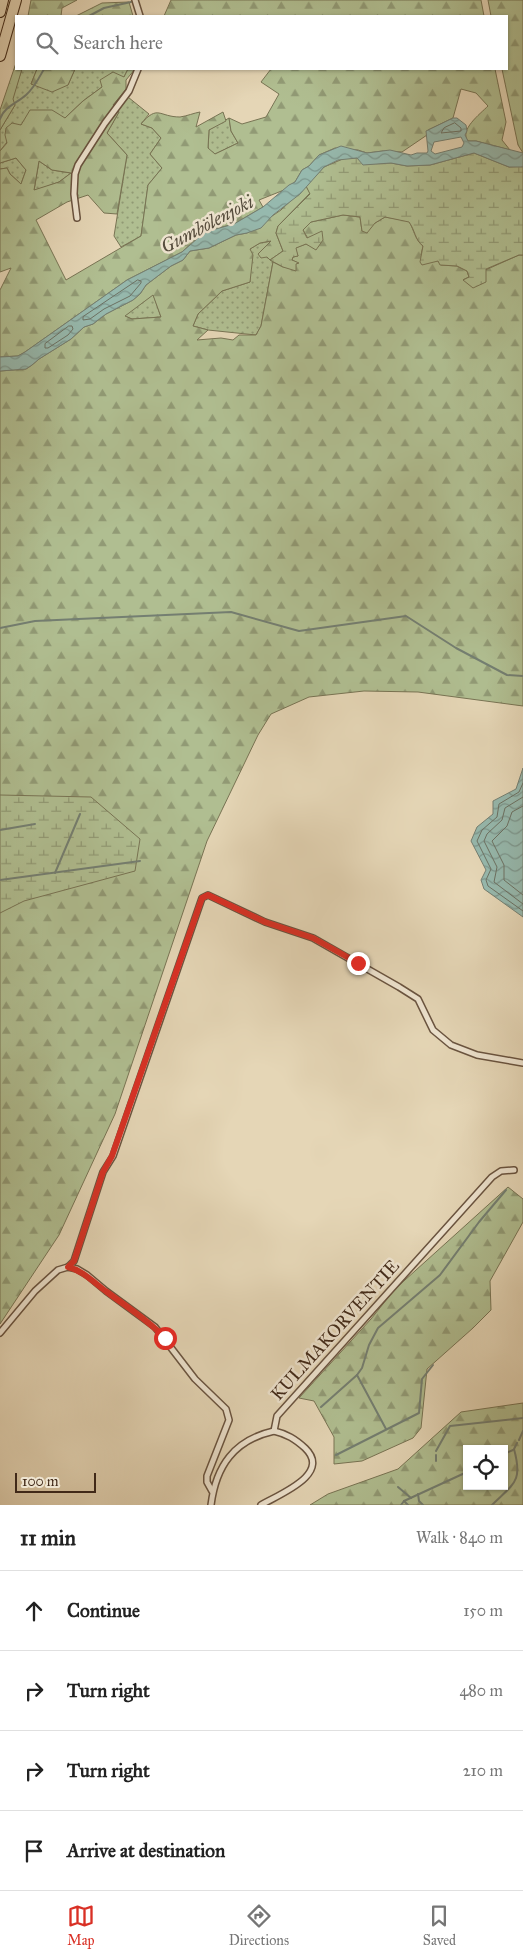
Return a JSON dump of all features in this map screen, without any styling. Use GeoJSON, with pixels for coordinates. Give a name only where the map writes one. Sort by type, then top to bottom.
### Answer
{"type":"FeatureCollection","features":[{"type":"Feature","properties":{"kind":"highway"},"geometry":{"type":"LineString","coordinates":[[0,12],[3,0]]}},
{"type":"Feature","properties":{"kind":"highway"},"geometry":{"type":"LineString","coordinates":[[0,56],[16,0]]}},
{"type":"Feature","properties":{"kind":"street"},"geometry":{"type":"LineString","coordinates":[[134,0],[140,15]]}},
{"type":"Feature","properties":{"kind":"street"},"geometry":{"type":"LineString","coordinates":[[76,218],[74,194],[75,174],[78,165],[104,123],[129,91],[138,70]]}},
{"type":"Feature","properties":{"kind":"street"},"geometry":{"type":"LineString","coordinates":[[0,1333],[47,1278],[58,1270],[68,1267],[74,1261],[103,1172],[112,1156],[202,898],[208,895],[265,922],[313,938],[400,987],[418,999],[433,1030],[451,1045],[477,1054],[523,1063]]}},
{"type":"Feature","properties":{"kind":"street","name":"KULMAKORVENTIE"},"geometry":{"type":"LineString","coordinates":[[274,1431],[277,1416],[288,1402],[492,1177],[501,1171],[514,1170]]}},
{"type":"Feature","properties":{"kind":"street"},"geometry":{"type":"LineString","coordinates":[[68,1267],[77,1269],[87,1275],[101,1288],[154,1327],[195,1379],[226,1409],[229,1420],[207,1476],[206,1482],[212,1491]]}},
{"type":"Feature","properties":{"kind":"street"},"geometry":{"type":"LineString","coordinates":[[211,1505],[212,1491],[223,1465],[232,1452],[247,1441],[263,1433],[274,1431],[287,1434],[308,1451],[314,1463],[313,1468],[306,1478],[261,1505]]}},
{"type":"Feature","properties":{"kind":"green space"},"geometry":{"type":"Polygon","coordinates":[[[31,0],[77,0],[62,8],[61,15],[28,15],[31,0]]]}},
{"type":"Feature","properties":{"kind":"green space"},"geometry":{"type":"Polygon","coordinates":[[[171,0],[481,0],[484,15],[164,15],[171,0]]]}},
{"type":"Feature","properties":{"kind":"green space"},"geometry":{"type":"Polygon","coordinates":[[[488,0],[523,0],[523,153],[518,145],[502,70],[508,70],[508,15],[491,15],[488,0]]]}},
{"type":"Feature","properties":{"kind":"green space"},"geometry":{"type":"Polygon","coordinates":[[[129,2],[133,15],[78,15],[102,3],[129,2]]]}},
{"type":"Feature","properties":{"kind":"green space"},"geometry":{"type":"Polygon","coordinates":[[[15,66],[15,70],[22,70],[13,99],[15,105],[0,130],[0,110],[15,66]]]}},
{"type":"Feature","properties":{"kind":"green space"},"geometry":{"type":"Polygon","coordinates":[[[22,70],[37,70],[31,84],[68,85],[75,70],[128,70],[124,77],[102,87],[65,118],[20,125],[0,151],[0,130],[15,105],[12,99],[22,70]]]}},
{"type":"Feature","properties":{"kind":"green space"},"geometry":{"type":"Polygon","coordinates":[[[37,70],[75,70],[68,85],[52,92],[31,84],[37,70]]]}},
{"type":"Feature","properties":{"kind":"green space"},"geometry":{"type":"Polygon","coordinates":[[[128,70],[134,70],[126,80],[126,89],[113,105],[119,112],[107,133],[127,155],[117,214],[104,213],[88,195],[67,202],[36,220],[66,280],[141,236],[148,185],[162,168],[150,154],[161,138],[152,128],[141,124],[151,114],[155,113],[180,117],[200,112],[196,127],[223,112],[226,121],[209,130],[208,148],[215,154],[238,143],[231,131],[229,118],[242,124],[266,117],[279,94],[261,82],[270,70],[495,70],[506,122],[502,140],[510,150],[476,141],[468,141],[466,132],[468,127],[488,106],[476,93],[461,89],[453,118],[428,130],[427,135],[402,152],[383,151],[367,153],[358,150],[335,148],[319,155],[309,166],[302,170],[295,182],[284,190],[259,200],[263,207],[234,224],[210,230],[199,236],[182,252],[127,280],[18,356],[0,357],[0,290],[11,268],[0,272],[0,169],[7,168],[10,174],[21,184],[26,170],[16,158],[0,163],[0,151],[7,143],[6,128],[12,123],[21,125],[30,110],[52,110],[65,118],[102,87],[100,80],[113,72],[124,77],[128,70]],[[39,161],[34,190],[59,182],[71,173],[52,170],[39,161]]]}},
{"type":"Feature","properties":{"kind":"green space"},"geometry":{"type":"Polygon","coordinates":[[[123,93],[149,114],[141,124],[152,128],[161,138],[150,154],[162,168],[148,185],[141,236],[121,247],[114,236],[127,155],[107,133],[119,112],[113,105],[123,93]]]}},
{"type":"Feature","properties":{"kind":"green space"},"geometry":{"type":"Polygon","coordinates":[[[229,118],[231,131],[238,143],[215,154],[208,149],[209,130],[229,118]]]}},
{"type":"Feature","properties":{"kind":"green space"},"geometry":{"type":"Polygon","coordinates":[[[474,153],[509,167],[523,166],[523,255],[486,269],[486,282],[473,288],[463,280],[469,277],[467,271],[457,266],[440,265],[438,261],[422,265],[420,262],[423,246],[418,241],[409,222],[385,217],[375,223],[367,233],[362,231],[360,217],[343,215],[311,222],[303,230],[307,238],[322,231],[323,240],[316,250],[306,244],[296,248],[298,256],[293,257],[292,260],[299,263],[296,264],[296,271],[270,260],[283,251],[276,233],[278,226],[310,194],[306,186],[324,167],[345,158],[357,158],[365,164],[430,165],[474,153]]]}},
{"type":"Feature","properties":{"kind":"green space"},"geometry":{"type":"Polygon","coordinates":[[[16,158],[26,170],[21,184],[10,174],[7,168],[0,169],[0,163],[16,158]]]}},
{"type":"Feature","properties":{"kind":"green space"},"geometry":{"type":"Polygon","coordinates":[[[39,161],[52,170],[71,173],[59,182],[34,191],[39,161]]]}},
{"type":"Feature","properties":{"kind":"green space"},"geometry":{"type":"Polygon","coordinates":[[[306,186],[310,193],[278,226],[276,233],[283,251],[270,260],[267,257],[261,258],[258,254],[271,241],[260,243],[250,249],[253,255],[250,282],[222,291],[198,314],[193,326],[208,330],[197,340],[221,338],[233,340],[239,335],[256,335],[261,326],[273,262],[283,267],[298,263],[292,260],[293,257],[298,256],[295,248],[306,244],[313,247],[303,230],[311,222],[343,215],[360,217],[362,231],[385,217],[409,221],[416,238],[423,246],[421,255],[438,261],[441,265],[457,266],[467,271],[469,277],[463,280],[519,255],[523,255],[523,706],[418,692],[364,691],[309,697],[271,714],[258,735],[207,841],[115,1114],[59,1235],[0,1324],[0,371],[26,369],[71,339],[84,327],[93,324],[106,314],[133,300],[146,285],[171,266],[183,260],[190,251],[209,248],[236,235],[247,233],[281,210],[306,186]],[[153,295],[125,316],[132,319],[161,317],[153,295]]]}},
{"type":"Feature","properties":{"kind":"green space"},"geometry":{"type":"Polygon","coordinates":[[[272,241],[267,257],[273,262],[261,326],[256,335],[208,330],[193,326],[198,314],[222,291],[250,282],[250,249],[260,243],[272,241]]]}},
{"type":"Feature","properties":{"kind":"green space"},"geometry":{"type":"Polygon","coordinates":[[[153,294],[161,317],[132,319],[124,316],[153,294]]]}},
{"type":"Feature","properties":{"kind":"green space"},"geometry":{"type":"Polygon","coordinates":[[[0,795],[91,797],[140,839],[135,871],[24,901],[0,913],[0,795]]]}},
{"type":"Feature","properties":{"kind":"green space"},"geometry":{"type":"Polygon","coordinates":[[[508,1187],[523,1199],[523,1222],[490,1281],[491,1310],[427,1369],[421,1428],[413,1438],[362,1461],[334,1464],[334,1437],[314,1401],[299,1398],[371,1319],[395,1289],[508,1187]]]}},
{"type":"Feature","properties":{"kind":"green space"},"geometry":{"type":"Polygon","coordinates":[[[523,1403],[523,1505],[310,1505],[328,1494],[398,1469],[461,1412],[523,1403]]]}},
{"type":"Feature","properties":{"kind":"water"},"geometry":{"type":"Polygon","coordinates":[[[453,118],[457,118],[466,125],[467,131],[465,135],[468,141],[476,141],[523,153],[523,167],[509,167],[474,153],[430,165],[407,166],[391,163],[363,165],[357,158],[338,160],[324,167],[300,194],[273,215],[261,228],[236,235],[209,248],[190,251],[183,260],[171,266],[146,285],[133,300],[106,314],[93,324],[84,327],[71,339],[26,369],[0,371],[0,357],[18,356],[127,280],[182,252],[205,232],[234,224],[263,207],[295,182],[302,170],[309,166],[319,155],[341,146],[367,153],[390,150],[411,155],[427,153],[426,131],[453,118]],[[461,137],[434,142],[431,151],[435,154],[462,147],[464,143],[461,137]]]}},
{"type":"Feature","properties":{"kind":"water"},"geometry":{"type":"Polygon","coordinates":[[[523,768],[523,917],[484,889],[481,880],[486,870],[471,841],[477,827],[493,814],[493,801],[516,789],[523,768]]]}},
{"type":"Feature","properties":{"kind":"waterway"},"geometry":{"type":"LineString","coordinates":[[91,15],[104,8],[131,2]]}},
{"type":"Feature","properties":{"kind":"waterway"},"geometry":{"type":"LineString","coordinates":[[0,119],[8,108],[29,92],[43,70]]}},
{"type":"Feature","properties":{"kind":"waterway"},"geometry":{"type":"LineString","coordinates":[[0,628],[35,621],[231,612],[299,631],[406,616],[456,648],[507,675],[523,676]]}},
{"type":"Feature","properties":{"kind":"waterway"},"geometry":{"type":"LineString","coordinates":[[55,873],[80,814]]}},
{"type":"Feature","properties":{"kind":"waterway"},"geometry":{"type":"LineString","coordinates":[[0,830],[35,824]]}},
{"type":"Feature","properties":{"kind":"waterway"},"geometry":{"type":"LineString","coordinates":[[0,880],[140,861]]}},
{"type":"Feature","properties":{"kind":"waterway"},"geometry":{"type":"LineString","coordinates":[[321,1407],[357,1375],[362,1368],[369,1345],[378,1328],[440,1275],[479,1222],[506,1190]]}},
{"type":"Feature","properties":{"kind":"waterway"},"geometry":{"type":"LineString","coordinates":[[336,1455],[419,1413],[422,1379],[433,1365]]}},
{"type":"Feature","properties":{"kind":"waterway"},"geometry":{"type":"LineString","coordinates":[[357,1375],[386,1429]]}},
{"type":"Feature","properties":{"kind":"waterway"},"geometry":{"type":"LineString","coordinates":[[436,1451],[450,1426],[523,1418]]}},
{"type":"Feature","properties":{"kind":"waterway"},"geometry":{"type":"LineString","coordinates":[[519,1440],[523,1431]]}},
{"type":"Feature","properties":{"kind":"waterway"},"geometry":{"type":"LineString","coordinates":[[492,1505],[515,1481],[517,1460],[514,1449],[517,1443]]}},
{"type":"Feature","properties":{"kind":"waterway"},"geometry":{"type":"LineString","coordinates":[[508,1452],[513,1450]]}},
{"type":"Feature","properties":{"kind":"waterway"},"geometry":{"type":"LineString","coordinates":[[436,1455],[436,1461]]}},
{"type":"Feature","properties":{"kind":"waterway"},"geometry":{"type":"LineString","coordinates":[[401,1505],[404,1501],[463,1474]]}},
{"type":"Feature","properties":{"kind":"waterway"},"geometry":{"type":"LineString","coordinates":[[398,1487],[411,1498]]}},
{"type":"Feature","properties":{"kind":"waterway"},"geometry":{"type":"LineString","coordinates":[[418,1494],[419,1501],[423,1505]]}},
{"type":"Feature","properties":{"kind":"waterway"},"geometry":{"type":"LineString","coordinates":[[404,1501],[408,1505]]}},
{"type":"Feature","properties":{"kind":"route"},"geometry":{"type":"LineString","coordinates":[[165,1338],[154,1327],[106,1292],[87,1275],[77,1269],[68,1267],[74,1261],[103,1172],[112,1156],[202,898],[208,895],[265,922],[313,938],[358,963]]}},
{"type":"Feature","properties":{"kind":"water label","name":"Gumbölenjoki"},"geometry":{"type":"Point","coordinates":[207,224]}}]}
